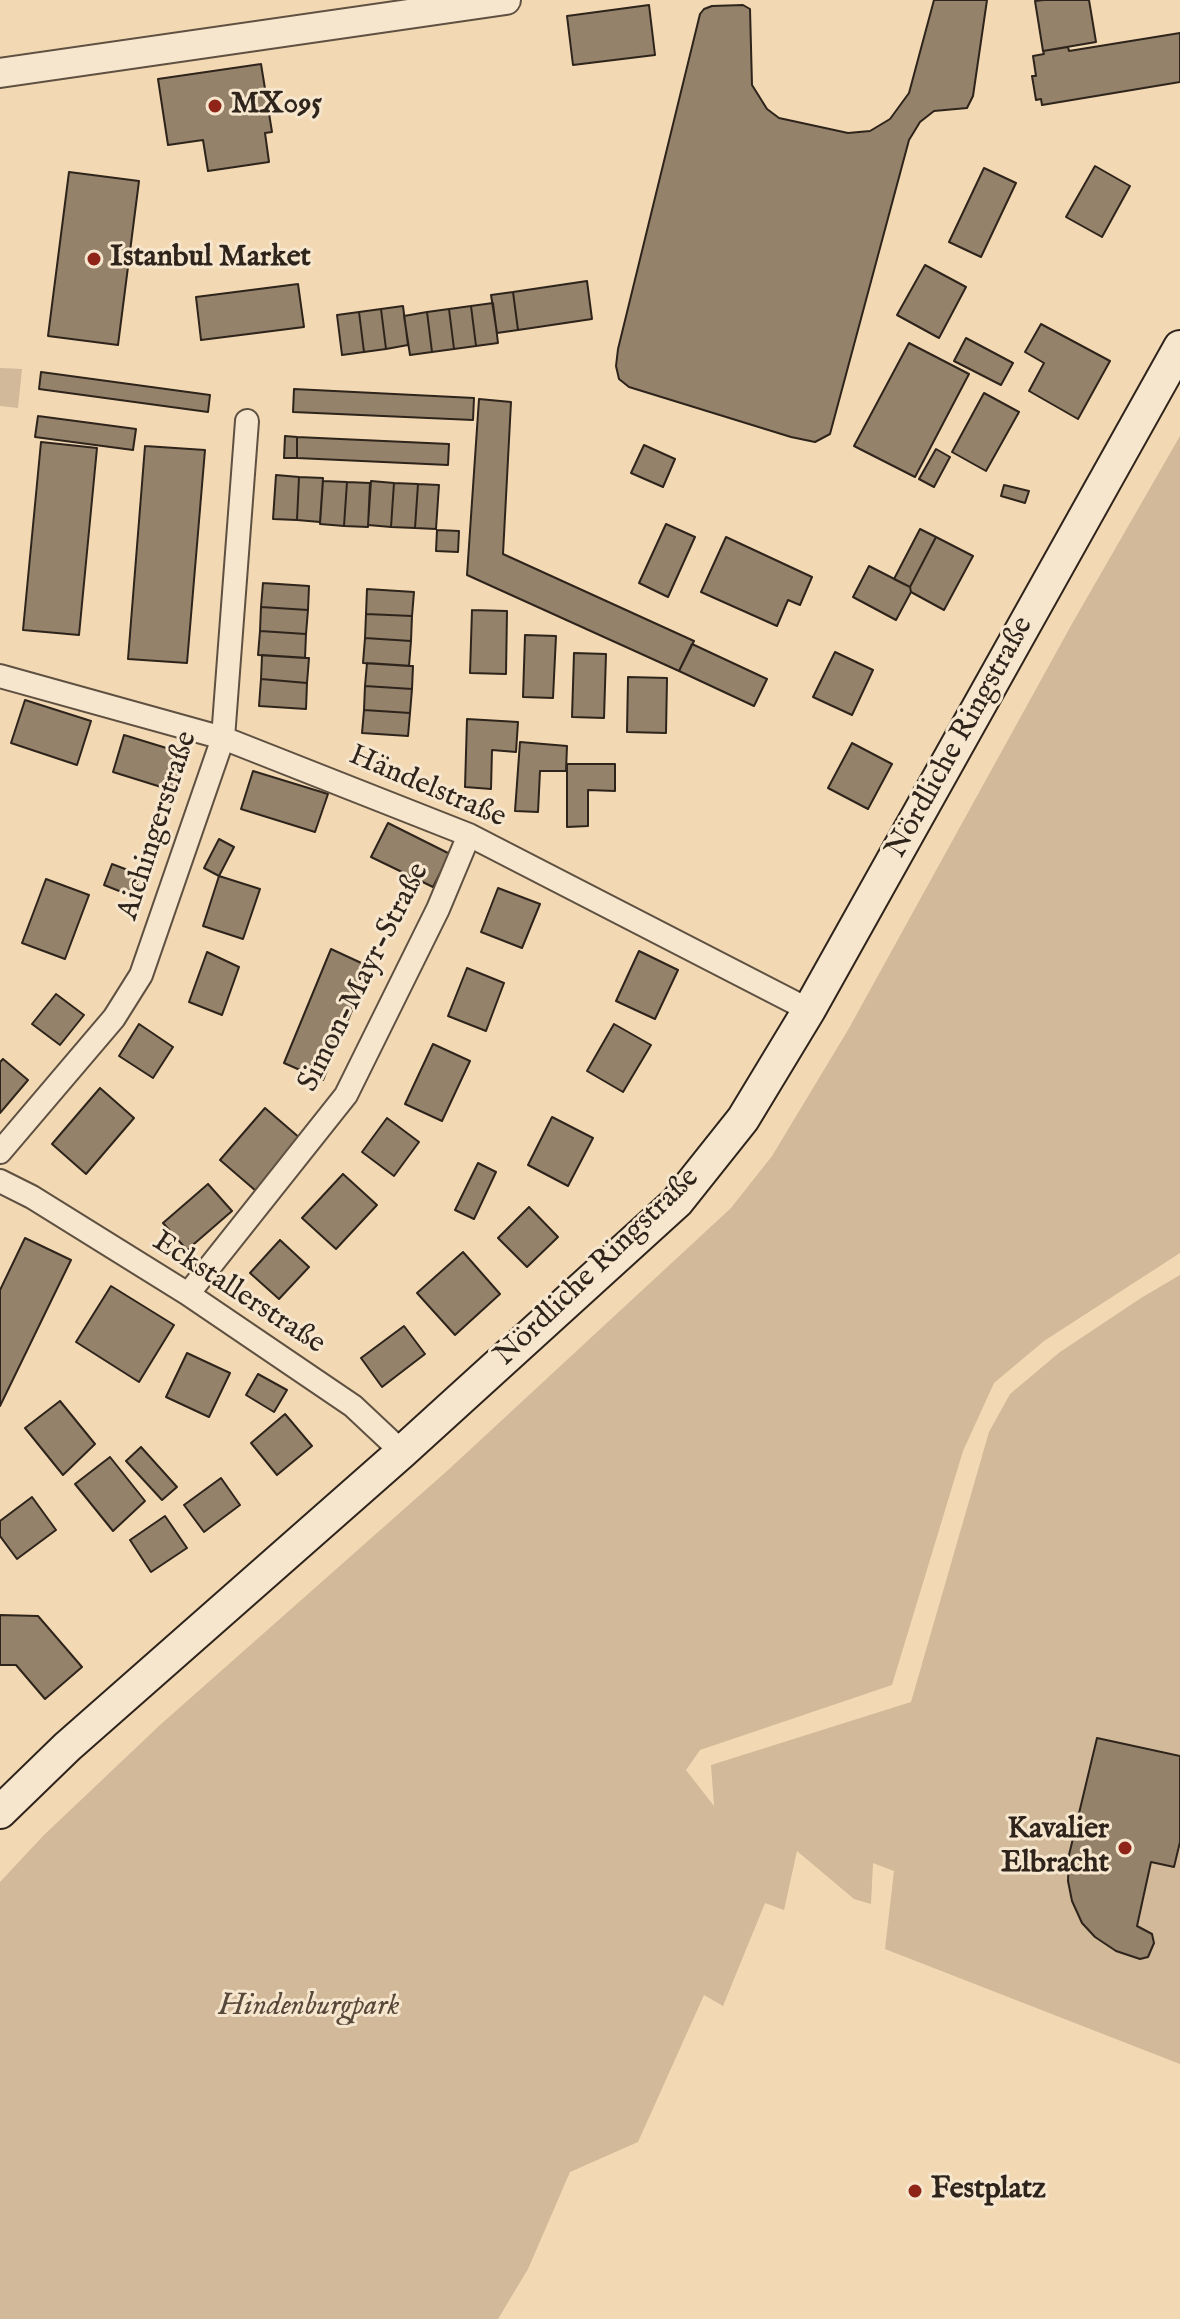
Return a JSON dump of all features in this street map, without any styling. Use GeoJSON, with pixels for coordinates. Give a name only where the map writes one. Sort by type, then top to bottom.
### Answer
{"type":"FeatureCollection","features":[{"type":"Feature","properties":{"kind":"main road","name":"Nördliche Ringstraße"},"geometry":{"type":"LineString","coordinates":[[0,1812],[67,1747],[402,1452],[677,1202],[743,1119],[809,1010],[1180,347]]}},
{"type":"Feature","properties":{"kind":"street"},"geometry":{"type":"LineString","coordinates":[[0,73],[506,0]]}},
{"type":"Feature","properties":{"kind":"street","name":"Aichingerstraße"},"geometry":{"type":"LineString","coordinates":[[0,1152],[114,1018],[141,975],[223,738],[247,421]]}},
{"type":"Feature","properties":{"kind":"street","name":"Händelstraße"},"geometry":{"type":"LineString","coordinates":[[0,676],[223,738],[469,835],[809,1010]]}},
{"type":"Feature","properties":{"kind":"street","name":"Simon-Mayr-Straße"},"geometry":{"type":"LineString","coordinates":[[188,1294],[346,1095],[438,909],[469,835]]}},
{"type":"Feature","properties":{"kind":"street","name":"Eckstallerstraße"},"geometry":{"type":"LineString","coordinates":[[0,1181],[32,1197],[188,1294],[353,1406],[402,1452]]}},
{"type":"Feature","properties":{"kind":"green space"},"geometry":{"type":"Polygon","coordinates":[[[0,368],[22,369],[18,408],[0,406],[0,368]]]}},
{"type":"Feature","properties":{"kind":"green space","name":"Hindenburgpark"},"geometry":{"type":"Polygon","coordinates":[[[1180,436],[1180,1253],[1044,1341],[994,1383],[963,1451],[892,1685],[700,1750],[686,1770],[714,1806],[711,1765],[911,1702],[989,1432],[1010,1394],[1060,1352],[1180,1275],[1180,2064],[885,1949],[894,1871],[873,1863],[871,1904],[854,1899],[797,1851],[784,1910],[765,1903],[723,2006],[704,1995],[638,2142],[570,2172],[528,2269],[498,2319],[0,2319],[0,1882],[44,1835],[160,1725],[447,1471],[731,1208],[772,1156],[848,1030],[1073,622],[1180,436]]]}},
{"type":"Feature","properties":{"kind":"building"},"geometry":{"type":"Polygon","coordinates":[[[934,0],[987,0],[973,96],[967,108],[934,111],[920,122],[909,140],[830,434],[815,442],[791,437],[629,387],[619,379],[616,366],[618,349],[700,14],[704,9],[743,5],[750,9],[752,85],[767,109],[779,118],[848,133],[870,131],[890,119],[909,93],[934,0]]]}},
{"type":"Feature","properties":{"kind":"building"},"geometry":{"type":"Polygon","coordinates":[[[1089,0],[1096,42],[1043,51],[1035,1],[1089,0]]]}},
{"type":"Feature","properties":{"kind":"building"},"geometry":{"type":"Polygon","coordinates":[[[649,5],[655,55],[573,65],[567,16],[649,5]]]}},
{"type":"Feature","properties":{"kind":"building"},"geometry":{"type":"Polygon","coordinates":[[[1180,33],[1180,82],[1042,105],[1041,99],[1036,100],[1033,56],[1044,54],[1043,51],[1068,47],[1069,51],[1180,33]]]}},
{"type":"Feature","properties":{"kind":"building","name":"MX095"},"geometry":{"type":"Polygon","coordinates":[[[261,64],[272,132],[265,133],[269,162],[208,171],[203,140],[168,145],[158,79],[261,64]]]}},
{"type":"Feature","properties":{"kind":"building"},"geometry":{"type":"Polygon","coordinates":[[[1095,166],[1130,186],[1102,237],[1066,217],[1095,166]]]}},
{"type":"Feature","properties":{"kind":"building"},"geometry":{"type":"Polygon","coordinates":[[[984,168],[1016,183],[981,257],[949,242],[984,168]]]}},
{"type":"Feature","properties":{"kind":"building","name":"Istanbul Market"},"geometry":{"type":"Polygon","coordinates":[[[69,172],[139,181],[118,345],[48,336],[69,172]]]}},
{"type":"Feature","properties":{"kind":"building"},"geometry":{"type":"Polygon","coordinates":[[[925,265],[966,287],[939,338],[897,315],[925,265]]]}},
{"type":"Feature","properties":{"kind":"building"},"geometry":{"type":"Polygon","coordinates":[[[587,281],[592,319],[518,330],[513,292],[587,281]]]}},
{"type":"Feature","properties":{"kind":"building"},"geometry":{"type":"Polygon","coordinates":[[[298,284],[304,327],[201,340],[196,297],[298,284]]]}},
{"type":"Feature","properties":{"kind":"building"},"geometry":{"type":"Polygon","coordinates":[[[513,292],[518,330],[497,333],[491,295],[513,292]]]}},
{"type":"Feature","properties":{"kind":"building"},"geometry":{"type":"Polygon","coordinates":[[[493,303],[498,343],[476,346],[471,306],[493,303]]]}},
{"type":"Feature","properties":{"kind":"building"},"geometry":{"type":"Polygon","coordinates":[[[403,306],[408,345],[386,349],[381,309],[403,306]]]}},
{"type":"Feature","properties":{"kind":"building"},"geometry":{"type":"Polygon","coordinates":[[[471,306],[476,346],[454,349],[449,309],[471,306]]]}},
{"type":"Feature","properties":{"kind":"building"},"geometry":{"type":"Polygon","coordinates":[[[381,309],[386,349],[364,352],[359,312],[381,309]]]}},
{"type":"Feature","properties":{"kind":"building"},"geometry":{"type":"Polygon","coordinates":[[[449,309],[454,349],[432,352],[427,312],[449,309]]]}},
{"type":"Feature","properties":{"kind":"building"},"geometry":{"type":"Polygon","coordinates":[[[359,312],[364,352],[342,355],[337,315],[359,312]]]}},
{"type":"Feature","properties":{"kind":"building"},"geometry":{"type":"Polygon","coordinates":[[[427,312],[432,352],[410,355],[404,316],[427,312]]]}},
{"type":"Feature","properties":{"kind":"building"},"geometry":{"type":"Polygon","coordinates":[[[1041,324],[1110,361],[1078,419],[1029,391],[1044,363],[1025,352],[1041,324]]]}},
{"type":"Feature","properties":{"kind":"building"},"geometry":{"type":"Polygon","coordinates":[[[966,338],[1013,363],[1001,385],[954,361],[966,338]]]}},
{"type":"Feature","properties":{"kind":"building"},"geometry":{"type":"Polygon","coordinates":[[[909,343],[969,374],[915,477],[854,446],[909,343]]]}},
{"type":"Feature","properties":{"kind":"building"},"geometry":{"type":"Polygon","coordinates":[[[41,372],[210,395],[208,412],[39,389],[41,372]]]}},
{"type":"Feature","properties":{"kind":"building"},"geometry":{"type":"Polygon","coordinates":[[[294,389],[474,398],[473,420],[293,412],[294,389]]]}},
{"type":"Feature","properties":{"kind":"building"},"geometry":{"type":"Polygon","coordinates":[[[984,393],[1019,412],[986,471],[952,452],[984,393]]]}},
{"type":"Feature","properties":{"kind":"building"},"geometry":{"type":"Polygon","coordinates":[[[479,399],[511,402],[503,554],[694,641],[679,671],[467,575],[479,399]]]}},
{"type":"Feature","properties":{"kind":"building"},"geometry":{"type":"Polygon","coordinates":[[[38,416],[136,429],[133,450],[35,437],[38,416]]]}},
{"type":"Feature","properties":{"kind":"building"},"geometry":{"type":"Polygon","coordinates":[[[285,436],[297,437],[297,458],[284,458],[285,436]]]}},
{"type":"Feature","properties":{"kind":"building"},"geometry":{"type":"Polygon","coordinates":[[[297,437],[449,444],[448,465],[297,458],[297,437]]]}},
{"type":"Feature","properties":{"kind":"building"},"geometry":{"type":"Polygon","coordinates":[[[41,442],[97,448],[79,635],[23,630],[41,442]]]}},
{"type":"Feature","properties":{"kind":"building"},"geometry":{"type":"Polygon","coordinates":[[[644,445],[675,459],[663,487],[631,473],[644,445]]]}},
{"type":"Feature","properties":{"kind":"building"},"geometry":{"type":"Polygon","coordinates":[[[145,446],[205,450],[187,663],[128,659],[145,446]]]}},
{"type":"Feature","properties":{"kind":"building"},"geometry":{"type":"Polygon","coordinates":[[[936,449],[950,457],[934,487],[919,479],[936,449]]]}},
{"type":"Feature","properties":{"kind":"building"},"geometry":{"type":"Polygon","coordinates":[[[276,475],[299,477],[297,520],[273,519],[276,475]]]}},
{"type":"Feature","properties":{"kind":"building"},"geometry":{"type":"Polygon","coordinates":[[[299,477],[323,478],[320,522],[297,520],[299,477]]]}},
{"type":"Feature","properties":{"kind":"building"},"geometry":{"type":"Polygon","coordinates":[[[323,481],[347,482],[344,526],[320,524],[323,481]]]}},
{"type":"Feature","properties":{"kind":"building"},"geometry":{"type":"Polygon","coordinates":[[[371,481],[394,483],[391,527],[368,525],[371,481]]]}},
{"type":"Feature","properties":{"kind":"building"},"geometry":{"type":"Polygon","coordinates":[[[347,482],[370,483],[368,527],[344,526],[347,482]]]}},
{"type":"Feature","properties":{"kind":"building"},"geometry":{"type":"Polygon","coordinates":[[[394,483],[418,484],[415,528],[391,527],[394,483]]]}},
{"type":"Feature","properties":{"kind":"building"},"geometry":{"type":"Polygon","coordinates":[[[418,484],[439,485],[436,529],[415,528],[418,484]]]}},
{"type":"Feature","properties":{"kind":"building"},"geometry":{"type":"Polygon","coordinates":[[[1004,485],[1029,491],[1025,503],[1001,496],[1004,485]]]}},
{"type":"Feature","properties":{"kind":"building"},"geometry":{"type":"Polygon","coordinates":[[[666,524],[695,537],[668,597],[639,583],[666,524]]]}},
{"type":"Feature","properties":{"kind":"building"},"geometry":{"type":"Polygon","coordinates":[[[920,529],[936,537],[910,587],[894,579],[920,529]]]}},
{"type":"Feature","properties":{"kind":"building"},"geometry":{"type":"Polygon","coordinates":[[[437,530],[459,531],[458,552],[436,551],[437,530]]]}},
{"type":"Feature","properties":{"kind":"building"},"geometry":{"type":"Polygon","coordinates":[[[726,537],[812,577],[800,605],[788,600],[777,626],[701,592],[726,537]]]}},
{"type":"Feature","properties":{"kind":"building"},"geometry":{"type":"Polygon","coordinates":[[[936,537],[973,556],[944,610],[911,592],[910,587],[936,537]]]}},
{"type":"Feature","properties":{"kind":"building"},"geometry":{"type":"Polygon","coordinates":[[[869,566],[910,587],[911,592],[896,620],[853,597],[869,566]]]}},
{"type":"Feature","properties":{"kind":"building"},"geometry":{"type":"Polygon","coordinates":[[[263,583],[309,586],[308,610],[261,607],[263,583]]]}},
{"type":"Feature","properties":{"kind":"building"},"geometry":{"type":"Polygon","coordinates":[[[367,589],[414,592],[412,616],[366,614],[367,589]]]}},
{"type":"Feature","properties":{"kind":"building"},"geometry":{"type":"Polygon","coordinates":[[[261,607],[308,610],[306,634],[260,631],[261,607]]]}},
{"type":"Feature","properties":{"kind":"building"},"geometry":{"type":"Polygon","coordinates":[[[472,610],[507,611],[506,674],[470,673],[472,610]]]}},
{"type":"Feature","properties":{"kind":"building"},"geometry":{"type":"Polygon","coordinates":[[[366,614],[412,616],[411,641],[365,638],[366,614]]]}},
{"type":"Feature","properties":{"kind":"building"},"geometry":{"type":"Polygon","coordinates":[[[260,631],[306,634],[305,658],[258,655],[260,631]]]}},
{"type":"Feature","properties":{"kind":"building"},"geometry":{"type":"Polygon","coordinates":[[[525,635],[556,636],[553,698],[523,697],[525,635]]]}},
{"type":"Feature","properties":{"kind":"building"},"geometry":{"type":"Polygon","coordinates":[[[365,638],[411,641],[409,666],[363,663],[365,638]]]}},
{"type":"Feature","properties":{"kind":"building"},"geometry":{"type":"Polygon","coordinates":[[[692,644],[767,679],[754,706],[679,671],[692,644]]]}},
{"type":"Feature","properties":{"kind":"building"},"geometry":{"type":"Polygon","coordinates":[[[835,652],[873,670],[852,715],[813,697],[835,652]]]}},
{"type":"Feature","properties":{"kind":"building"},"geometry":{"type":"Polygon","coordinates":[[[574,653],[606,654],[604,718],[572,717],[574,653]]]}},
{"type":"Feature","properties":{"kind":"building"},"geometry":{"type":"Polygon","coordinates":[[[262,655],[309,658],[307,683],[261,679],[262,655]]]}},
{"type":"Feature","properties":{"kind":"building"},"geometry":{"type":"Polygon","coordinates":[[[367,663],[413,666],[412,689],[365,686],[367,663]]]}},
{"type":"Feature","properties":{"kind":"building"},"geometry":{"type":"Polygon","coordinates":[[[628,677],[667,678],[666,733],[627,732],[628,677]]]}},
{"type":"Feature","properties":{"kind":"building"},"geometry":{"type":"Polygon","coordinates":[[[261,679],[307,683],[306,709],[259,706],[261,679]]]}},
{"type":"Feature","properties":{"kind":"building"},"geometry":{"type":"Polygon","coordinates":[[[365,686],[412,689],[410,713],[364,710],[365,686]]]}},
{"type":"Feature","properties":{"kind":"building"},"geometry":{"type":"Polygon","coordinates":[[[25,700],[91,721],[77,765],[11,743],[25,700]]]}},
{"type":"Feature","properties":{"kind":"building"},"geometry":{"type":"Polygon","coordinates":[[[364,710],[410,713],[408,736],[362,733],[364,710]]]}},
{"type":"Feature","properties":{"kind":"building"},"geometry":{"type":"Polygon","coordinates":[[[467,719],[518,722],[516,752],[492,750],[491,789],[465,787],[467,719]]]}},
{"type":"Feature","properties":{"kind":"building"},"geometry":{"type":"Polygon","coordinates":[[[124,735],[186,754],[174,791],[113,772],[124,735]]]}},
{"type":"Feature","properties":{"kind":"building"},"geometry":{"type":"Polygon","coordinates":[[[520,742],[567,746],[566,771],[540,771],[538,812],[515,811],[520,742]]]}},
{"type":"Feature","properties":{"kind":"building"},"geometry":{"type":"Polygon","coordinates":[[[852,743],[892,764],[868,809],[828,788],[852,743]]]}},
{"type":"Feature","properties":{"kind":"building"},"geometry":{"type":"Polygon","coordinates":[[[567,764],[615,764],[615,791],[588,790],[588,826],[567,827],[567,764]]]}},
{"type":"Feature","properties":{"kind":"building"},"geometry":{"type":"Polygon","coordinates":[[[253,771],[328,794],[315,832],[241,809],[253,771]]]}},
{"type":"Feature","properties":{"kind":"building"},"geometry":{"type":"Polygon","coordinates":[[[388,823],[450,854],[433,887],[371,857],[388,823]]]}},
{"type":"Feature","properties":{"kind":"building"},"geometry":{"type":"Polygon","coordinates":[[[219,839],[234,847],[219,876],[204,868],[219,839]]]}},
{"type":"Feature","properties":{"kind":"building"},"geometry":{"type":"Polygon","coordinates":[[[112,864],[141,875],[132,896],[104,885],[112,864]]]}},
{"type":"Feature","properties":{"kind":"building"},"geometry":{"type":"Polygon","coordinates":[[[219,876],[260,889],[243,939],[203,926],[219,876]]]}},
{"type":"Feature","properties":{"kind":"building"},"geometry":{"type":"Polygon","coordinates":[[[46,879],[89,895],[65,959],[22,943],[46,879]]]}},
{"type":"Feature","properties":{"kind":"building"},"geometry":{"type":"Polygon","coordinates":[[[498,888],[540,904],[522,948],[481,932],[498,888]]]}},
{"type":"Feature","properties":{"kind":"building"},"geometry":{"type":"Polygon","coordinates":[[[331,949],[370,967],[323,1080],[284,1063],[331,949]]]}},
{"type":"Feature","properties":{"kind":"building"},"geometry":{"type":"Polygon","coordinates":[[[639,951],[678,970],[655,1019],[616,1001],[639,951]]]}},
{"type":"Feature","properties":{"kind":"building"},"geometry":{"type":"Polygon","coordinates":[[[207,952],[239,967],[222,1015],[189,1002],[207,952]]]}},
{"type":"Feature","properties":{"kind":"building"},"geometry":{"type":"Polygon","coordinates":[[[467,968],[504,983],[486,1031],[448,1016],[467,968]]]}},
{"type":"Feature","properties":{"kind":"building"},"geometry":{"type":"Polygon","coordinates":[[[56,994],[84,1015],[60,1045],[32,1024],[56,994]]]}},
{"type":"Feature","properties":{"kind":"building"},"geometry":{"type":"Polygon","coordinates":[[[139,1024],[173,1047],[153,1078],[119,1056],[139,1024]]]}},
{"type":"Feature","properties":{"kind":"building"},"geometry":{"type":"Polygon","coordinates":[[[614,1024],[651,1045],[623,1092],[587,1071],[614,1024]]]}},
{"type":"Feature","properties":{"kind":"building"},"geometry":{"type":"Polygon","coordinates":[[[433,1044],[470,1061],[442,1121],[405,1104],[433,1044]]]}},
{"type":"Feature","properties":{"kind":"building"},"geometry":{"type":"Polygon","coordinates":[[[3,1059],[28,1080],[0,1113],[0,1062],[3,1059]]]}},
{"type":"Feature","properties":{"kind":"building"},"geometry":{"type":"Polygon","coordinates":[[[100,1088],[134,1118],[86,1174],[52,1144],[100,1088]]]}},
{"type":"Feature","properties":{"kind":"building"},"geometry":{"type":"Polygon","coordinates":[[[265,1108],[301,1139],[256,1191],[220,1160],[265,1108]]]}},
{"type":"Feature","properties":{"kind":"building"},"geometry":{"type":"Polygon","coordinates":[[[552,1117],[593,1138],[568,1186],[528,1165],[552,1117]]]}},
{"type":"Feature","properties":{"kind":"building"},"geometry":{"type":"Polygon","coordinates":[[[387,1118],[419,1142],[394,1176],[362,1152],[387,1118]]]}},
{"type":"Feature","properties":{"kind":"building"},"geometry":{"type":"Polygon","coordinates":[[[478,1163],[496,1172],[474,1219],[455,1210],[478,1163]]]}},
{"type":"Feature","properties":{"kind":"building"},"geometry":{"type":"Polygon","coordinates":[[[343,1174],[377,1205],[336,1249],[302,1218],[343,1174]]]}},
{"type":"Feature","properties":{"kind":"building"},"geometry":{"type":"Polygon","coordinates":[[[208,1184],[232,1211],[187,1250],[163,1223],[208,1184]]]}},
{"type":"Feature","properties":{"kind":"building"},"geometry":{"type":"Polygon","coordinates":[[[529,1207],[558,1237],[527,1267],[498,1238],[529,1207]]]}},
{"type":"Feature","properties":{"kind":"building"},"geometry":{"type":"Polygon","coordinates":[[[25,1238],[71,1260],[0,1406],[0,1290],[25,1238]]]}},
{"type":"Feature","properties":{"kind":"building"},"geometry":{"type":"Polygon","coordinates":[[[280,1240],[309,1267],[279,1299],[250,1273],[280,1240]]]}},
{"type":"Feature","properties":{"kind":"building"},"geometry":{"type":"Polygon","coordinates":[[[463,1252],[500,1294],[455,1335],[417,1293],[463,1252]]]}},
{"type":"Feature","properties":{"kind":"building"},"geometry":{"type":"Polygon","coordinates":[[[111,1286],[174,1325],[139,1382],[76,1342],[111,1286]]]}},
{"type":"Feature","properties":{"kind":"building"},"geometry":{"type":"Polygon","coordinates":[[[404,1326],[425,1354],[382,1387],[361,1358],[404,1326]]]}},
{"type":"Feature","properties":{"kind":"building"},"geometry":{"type":"Polygon","coordinates":[[[187,1353],[230,1373],[209,1417],[166,1397],[187,1353]]]}},
{"type":"Feature","properties":{"kind":"building"},"geometry":{"type":"Polygon","coordinates":[[[258,1374],[287,1390],[274,1412],[246,1395],[258,1374]]]}},
{"type":"Feature","properties":{"kind":"building"},"geometry":{"type":"Polygon","coordinates":[[[60,1401],[95,1444],[63,1475],[25,1428],[60,1401]]]}},
{"type":"Feature","properties":{"kind":"building"},"geometry":{"type":"Polygon","coordinates":[[[285,1414],[312,1446],[277,1475],[251,1443],[285,1414]]]}},
{"type":"Feature","properties":{"kind":"building"},"geometry":{"type":"Polygon","coordinates":[[[141,1447],[177,1487],[162,1500],[126,1461],[141,1447]]]}},
{"type":"Feature","properties":{"kind":"building"},"geometry":{"type":"Polygon","coordinates":[[[110,1457],[145,1501],[113,1531],[75,1484],[110,1457]]]}},
{"type":"Feature","properties":{"kind":"building"},"geometry":{"type":"Polygon","coordinates":[[[221,1478],[240,1505],[204,1532],[184,1505],[221,1478]]]}},
{"type":"Feature","properties":{"kind":"building"},"geometry":{"type":"Polygon","coordinates":[[[32,1497],[56,1530],[17,1559],[0,1536],[0,1521],[32,1497]]]}},
{"type":"Feature","properties":{"kind":"building"},"geometry":{"type":"Polygon","coordinates":[[[165,1516],[187,1548],[151,1572],[130,1540],[165,1516]]]}},
{"type":"Feature","properties":{"kind":"building"},"geometry":{"type":"Polygon","coordinates":[[[0,1615],[38,1616],[82,1667],[45,1699],[16,1665],[0,1665],[0,1615]]]}},
{"type":"Feature","properties":{"kind":"building","name":"Kavalier Elbracht"},"geometry":{"type":"Polygon","coordinates":[[[1097,1738],[1180,1756],[1180,1842],[1174,1867],[1151,1862],[1137,1926],[1152,1934],[1154,1943],[1148,1957],[1140,1959],[1116,1951],[1095,1937],[1082,1923],[1072,1901],[1068,1881],[1069,1855],[1097,1738]]]}},
{"type":"Feature","properties":{"kind":"place","name":"MX095"},"geometry":{"type":"Point","coordinates":[215,106]}},
{"type":"Feature","properties":{"kind":"place","name":"Istanbul Market"},"geometry":{"type":"Point","coordinates":[94,259]}},
{"type":"Feature","properties":{"kind":"place","name":"Kavalier Elbracht"},"geometry":{"type":"Point","coordinates":[1125,1848]}},
{"type":"Feature","properties":{"kind":"place","name":"Festplatz"},"geometry":{"type":"Point","coordinates":[915,2191]}}]}
